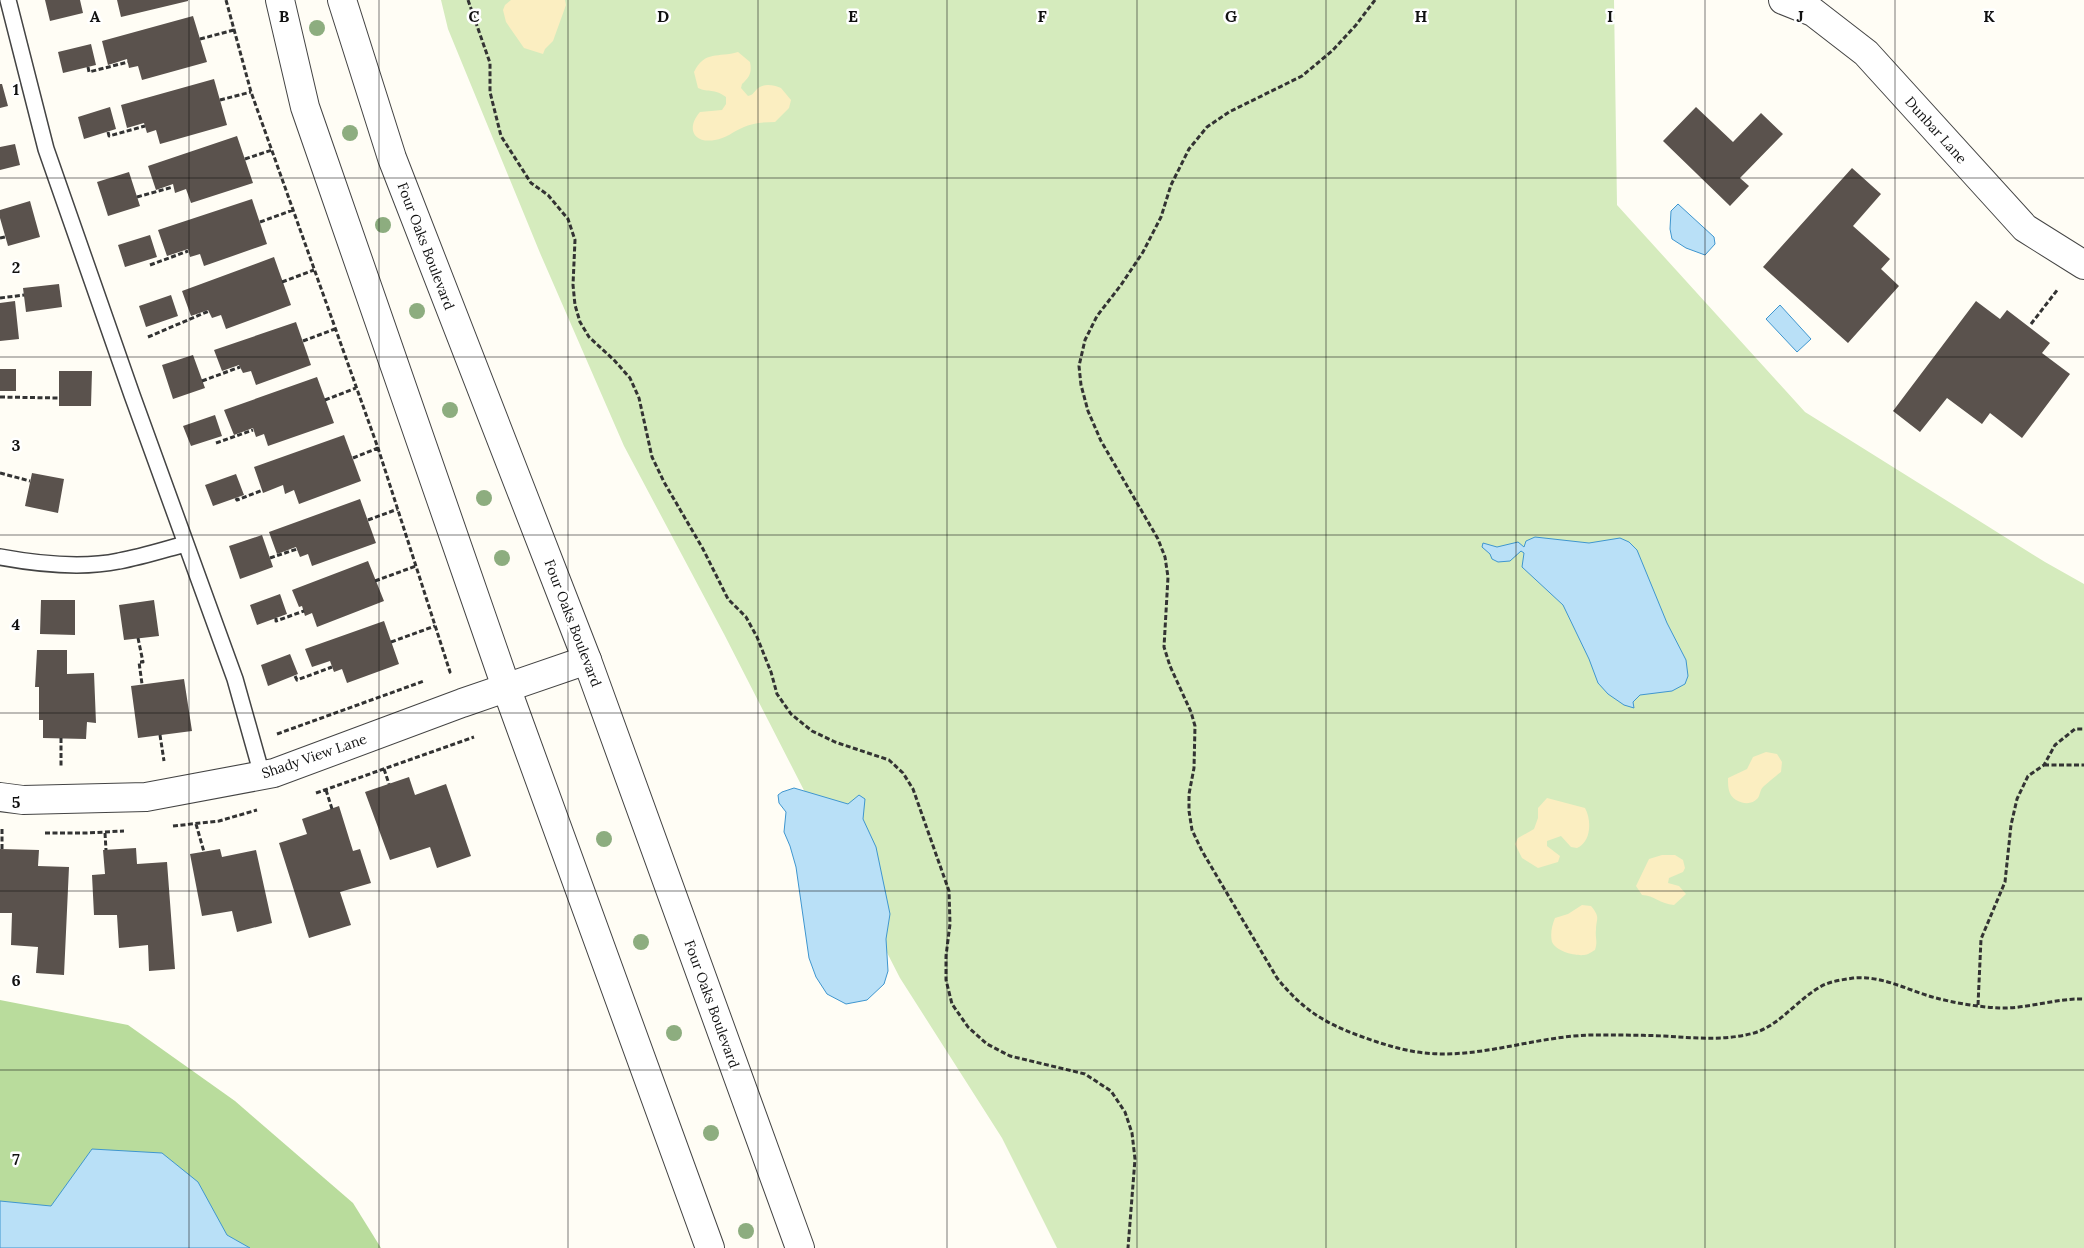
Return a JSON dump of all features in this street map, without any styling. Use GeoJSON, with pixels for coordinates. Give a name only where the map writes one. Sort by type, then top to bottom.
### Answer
{"type":"FeatureCollection","features":[{"type":"Feature","properties":{"kind":"street"},"geometry":{"type":"LineString","coordinates":[[280,0],[305,107],[506,687],[710,1248]]}},
{"type":"Feature","properties":{"kind":"street","name":"Four Oaks Boulevard"},"geometry":{"type":"LineString","coordinates":[[342,0],[392,158],[588,660],[800,1248]]}},
{"type":"Feature","properties":{"kind":"street","name":"Dunbar Lane"},"geometry":{"type":"LineString","coordinates":[[1783,0],[1813,12],[1866,53],[2025,228],[2084,265]]}},
{"type":"Feature","properties":{"kind":"street","name":"Shady View Lane"},"geometry":{"type":"LineString","coordinates":[[0,797],[23,800],[146,796],[274,773],[506,687],[588,660]]}},
{"type":"Feature","properties":{"kind":"lane"},"geometry":{"type":"LineString","coordinates":[[8,0],[46,149],[185,544],[235,680],[262,775]]}},
{"type":"Feature","properties":{"kind":"lane"},"geometry":{"type":"LineString","coordinates":[[0,557],[27,562],[77,565],[117,562],[185,544]]}},
{"type":"Feature","properties":{"kind":"path"},"geometry":{"type":"LineString","coordinates":[[226,0],[251,92],[378,448],[436,626],[450,672],[441,675]]}},
{"type":"Feature","properties":{"kind":"path"},"geometry":{"type":"LineString","coordinates":[[468,0],[490,63],[490,92],[501,136],[531,183],[548,195],[568,219],[575,240],[573,285],[575,305],[580,322],[589,336],[630,378],[639,398],[652,457],[664,482],[703,549],[728,599],[746,617],[757,637],[771,672],[777,694],[791,714],[812,731],[835,742],[890,760],[913,789],[948,891],[950,924],[946,956],[946,980],[952,1004],[968,1027],[987,1044],[1010,1056],[1085,1074],[1110,1091],[1125,1112],[1132,1133],[1135,1159],[1128,1248]]}},
{"type":"Feature","properties":{"kind":"path"},"geometry":{"type":"LineString","coordinates":[[1375,0],[1356,26],[1332,51],[1302,76],[1229,112],[1207,127],[1189,149],[1170,185],[1160,217],[1143,252],[1097,316],[1085,340],[1079,366],[1081,386],[1088,411],[1100,441],[1158,539],[1165,557],[1168,577],[1164,647],[1195,726],[1194,768],[1189,794],[1192,830],[1202,852],[1277,978],[1308,1011],[1334,1026],[1384,1045],[1419,1053],[1465,1052],[1575,1036],[1630,1034],[1723,1039],[1743,1036],[1758,1032],[1778,1020],[1820,987],[1836,981],[1855,978],[1873,978],[1937,998],[2000,1008],[2070,998],[2084,999]]}},
{"type":"Feature","properties":{"kind":"path"},"geometry":{"type":"LineString","coordinates":[[200,39],[234,30]]}},
{"type":"Feature","properties":{"kind":"path"},"geometry":{"type":"LineString","coordinates":[[88,67],[89,72],[128,62]]}},
{"type":"Feature","properties":{"kind":"path"},"geometry":{"type":"LineString","coordinates":[[220,100],[251,92]]}},
{"type":"Feature","properties":{"kind":"path"},"geometry":{"type":"LineString","coordinates":[[108,132],[109,136],[145,126]]}},
{"type":"Feature","properties":{"kind":"path"},"geometry":{"type":"LineString","coordinates":[[245,159],[272,150]]}},
{"type":"Feature","properties":{"kind":"path"},"geometry":{"type":"LineString","coordinates":[[137,197],[174,186]]}},
{"type":"Feature","properties":{"kind":"path"},"geometry":{"type":"LineString","coordinates":[[260,222],[293,210]]}},
{"type":"Feature","properties":{"kind":"path"},"geometry":{"type":"LineString","coordinates":[[0,238],[5,236]]}},
{"type":"Feature","properties":{"kind":"path"},"geometry":{"type":"LineString","coordinates":[[150,264],[188,251]]}},
{"type":"Feature","properties":{"kind":"path"},"geometry":{"type":"LineString","coordinates":[[282,282],[314,270]]}},
{"type":"Feature","properties":{"kind":"path"},"geometry":{"type":"LineString","coordinates":[[2031,324],[2058,289]]}},
{"type":"Feature","properties":{"kind":"path"},"geometry":{"type":"LineString","coordinates":[[0,298],[24,295]]}},
{"type":"Feature","properties":{"kind":"path"},"geometry":{"type":"LineString","coordinates":[[148,336],[209,311]]}},
{"type":"Feature","properties":{"kind":"path"},"geometry":{"type":"LineString","coordinates":[[303,342],[336,329]]}},
{"type":"Feature","properties":{"kind":"path"},"geometry":{"type":"LineString","coordinates":[[202,380],[240,367]]}},
{"type":"Feature","properties":{"kind":"path"},"geometry":{"type":"LineString","coordinates":[[325,400],[356,388]]}},
{"type":"Feature","properties":{"kind":"path"},"geometry":{"type":"LineString","coordinates":[[0,396],[59,398]]}},
{"type":"Feature","properties":{"kind":"path"},"geometry":{"type":"LineString","coordinates":[[216,443],[253,430]]}},
{"type":"Feature","properties":{"kind":"path"},"geometry":{"type":"LineString","coordinates":[[353,458],[378,448]]}},
{"type":"Feature","properties":{"kind":"path"},"geometry":{"type":"LineString","coordinates":[[0,473],[30,481]]}},
{"type":"Feature","properties":{"kind":"path"},"geometry":{"type":"LineString","coordinates":[[236,498],[237,500],[263,490]]}},
{"type":"Feature","properties":{"kind":"path"},"geometry":{"type":"LineString","coordinates":[[368,520],[398,509]]}},
{"type":"Feature","properties":{"kind":"path"},"geometry":{"type":"LineString","coordinates":[[270,558],[297,549]]}},
{"type":"Feature","properties":{"kind":"path"},"geometry":{"type":"LineString","coordinates":[[376,580],[416,566]]}},
{"type":"Feature","properties":{"kind":"path"},"geometry":{"type":"LineString","coordinates":[[276,618],[276,621],[304,611]]}},
{"type":"Feature","properties":{"kind":"path"},"geometry":{"type":"LineString","coordinates":[[391,642],[436,626]]}},
{"type":"Feature","properties":{"kind":"path"},"geometry":{"type":"LineString","coordinates":[[138,638],[142,662],[139,662],[142,684]]}},
{"type":"Feature","properties":{"kind":"path"},"geometry":{"type":"LineString","coordinates":[[295,676],[297,680],[332,667]]}},
{"type":"Feature","properties":{"kind":"path"},"geometry":{"type":"LineString","coordinates":[[254,742],[432,678]]}},
{"type":"Feature","properties":{"kind":"path"},"geometry":{"type":"LineString","coordinates":[[1978,1005],[1981,939],[2005,882],[2011,825],[2017,799],[2028,776],[2044,765],[2055,745],[2075,729],[2084,729]]}},
{"type":"Feature","properties":{"kind":"path"},"geometry":{"type":"LineString","coordinates":[[160,735],[164,762]]}},
{"type":"Feature","properties":{"kind":"path"},"geometry":{"type":"LineString","coordinates":[[61,738],[61,770]]}},
{"type":"Feature","properties":{"kind":"path"},"geometry":{"type":"LineString","coordinates":[[156,763],[172,761]]}},
{"type":"Feature","properties":{"kind":"path"},"geometry":{"type":"LineString","coordinates":[[2044,765],[2084,765]]}},
{"type":"Feature","properties":{"kind":"path"},"geometry":{"type":"LineString","coordinates":[[52,769],[69,769]]}},
{"type":"Feature","properties":{"kind":"path"},"geometry":{"type":"LineString","coordinates":[[384,769],[389,784]]}},
{"type":"Feature","properties":{"kind":"path"},"geometry":{"type":"LineString","coordinates":[[326,790],[332,809]]}},
{"type":"Feature","properties":{"kind":"path"},"geometry":{"type":"LineString","coordinates":[[196,824],[204,852]]}},
{"type":"Feature","properties":{"kind":"path"},"geometry":{"type":"LineString","coordinates":[[2,829],[2,849]]}},
{"type":"Feature","properties":{"kind":"path"},"geometry":{"type":"LineString","coordinates":[[105,833],[106,850]]}},
{"type":"Feature","properties":{"kind":"green space"},"geometry":{"type":"Polygon","coordinates":[[[441,0],[1614,0],[1617,205],[1805,412],[2045,562],[2084,584],[2084,1248],[1057,1248],[1002,1138],[900,978],[724,634],[624,446],[540,253],[448,29],[441,0]]]}},
{"type":"Feature","properties":{"kind":"green space"},"geometry":{"type":"Polygon","coordinates":[[[0,1000],[128,1025],[235,1101],[353,1203],[381,1248],[0,1248],[0,1000]]]}},
{"type":"Feature","properties":{"kind":"sand"},"geometry":{"type":"Polygon","coordinates":[[[511,0],[565,0],[566,5],[553,41],[543,54],[524,48],[506,22],[503,10],[505,5],[511,0]]]}},
{"type":"Feature","properties":{"kind":"sand"},"geometry":{"type":"Polygon","coordinates":[[[738,52],[750,62],[750,74],[741,88],[748,96],[763,86],[778,87],[791,100],[789,108],[775,122],[747,126],[719,139],[701,140],[694,134],[693,124],[696,118],[700,112],[722,110],[726,104],[726,97],[718,92],[698,88],[694,72],[698,65],[707,58],[738,52]]]}},
{"type":"Feature","properties":{"kind":"sand"},"geometry":{"type":"Polygon","coordinates":[[[1766,752],[1777,754],[1782,762],[1781,772],[1763,787],[1758,798],[1753,802],[1742,802],[1733,798],[1728,788],[1728,778],[1747,769],[1753,757],[1766,752]]]}},
{"type":"Feature","properties":{"kind":"sand"},"geometry":{"type":"Polygon","coordinates":[[[1547,798],[1585,808],[1589,819],[1589,831],[1585,841],[1577,848],[1571,847],[1561,836],[1547,841],[1547,846],[1560,856],[1558,862],[1538,868],[1522,858],[1515,844],[1518,838],[1534,829],[1538,818],[1538,808],[1547,798]]]}},
{"type":"Feature","properties":{"kind":"sand"},"geometry":{"type":"Polygon","coordinates":[[[1662,855],[1675,855],[1683,860],[1685,868],[1683,872],[1669,878],[1668,883],[1679,886],[1686,894],[1674,905],[1642,895],[1636,886],[1649,859],[1662,855]]]}},
{"type":"Feature","properties":{"kind":"sand"},"geometry":{"type":"Polygon","coordinates":[[[1582,905],[1591,906],[1597,916],[1595,950],[1587,954],[1571,954],[1554,945],[1551,933],[1552,927],[1555,918],[1568,914],[1582,905]]]}},
{"type":"Feature","properties":{"kind":"water"},"geometry":{"type":"Polygon","coordinates":[[[1678,204],[1714,237],[1715,244],[1705,255],[1686,248],[1672,239],[1670,229],[1671,211],[1678,204]]]}},
{"type":"Feature","properties":{"kind":"water"},"geometry":{"type":"Polygon","coordinates":[[[1780,305],[1811,339],[1797,352],[1766,319],[1780,305]]]}},
{"type":"Feature","properties":{"kind":"water"},"geometry":{"type":"Polygon","coordinates":[[[1535,537],[1589,543],[1620,538],[1629,542],[1637,550],[1667,623],[1686,660],[1688,676],[1685,684],[1672,691],[1640,695],[1633,702],[1634,708],[1624,705],[1608,694],[1598,683],[1589,659],[1563,605],[1522,567],[1524,553],[1521,551],[1510,561],[1498,562],[1492,559],[1490,554],[1482,547],[1483,543],[1497,547],[1518,542],[1524,547],[1526,541],[1535,537]]]}},
{"type":"Feature","properties":{"kind":"water"},"geometry":{"type":"Polygon","coordinates":[[[794,788],[848,804],[859,795],[865,799],[863,819],[876,847],[890,914],[886,939],[888,971],[884,984],[867,1000],[846,1004],[827,994],[816,977],[809,958],[796,867],[784,832],[786,812],[779,803],[778,795],[794,788]]]}},
{"type":"Feature","properties":{"kind":"water"},"geometry":{"type":"Polygon","coordinates":[[[92,1149],[162,1153],[198,1182],[227,1235],[250,1248],[0,1248],[0,1201],[51,1206],[92,1149]]]}},
{"type":"Feature","properties":{"kind":"building"},"geometry":{"type":"Polygon","coordinates":[[[45,0],[80,0],[83,13],[50,21],[45,0]]]}},
{"type":"Feature","properties":{"kind":"building"},"geometry":{"type":"Polygon","coordinates":[[[117,0],[188,0],[188,1],[121,17],[117,0]]]}},
{"type":"Feature","properties":{"kind":"building"},"geometry":{"type":"Polygon","coordinates":[[[193,16],[207,62],[142,80],[138,66],[129,68],[127,59],[108,65],[102,41],[193,16]]]}},
{"type":"Feature","properties":{"kind":"building"},"geometry":{"type":"Polygon","coordinates":[[[91,44],[96,65],[63,73],[58,52],[91,44]]]}},
{"type":"Feature","properties":{"kind":"building"},"geometry":{"type":"Polygon","coordinates":[[[214,79],[227,125],[160,144],[156,130],[147,133],[144,123],[127,128],[121,105],[214,79]]]}},
{"type":"Feature","properties":{"kind":"building"},"geometry":{"type":"Polygon","coordinates":[[[0,84],[2,84],[8,106],[0,108],[0,84]]]}},
{"type":"Feature","properties":{"kind":"building"},"geometry":{"type":"Polygon","coordinates":[[[110,107],[116,129],[84,139],[78,117],[110,107]]]}},
{"type":"Feature","properties":{"kind":"building"},"geometry":{"type":"Polygon","coordinates":[[[1696,107],[1733,142],[1761,113],[1783,134],[1740,178],[1749,186],[1730,206],[1663,141],[1696,107]]]}},
{"type":"Feature","properties":{"kind":"building"},"geometry":{"type":"Polygon","coordinates":[[[237,136],[253,183],[191,203],[186,189],[175,193],[173,184],[156,190],[148,166],[237,136]]]}},
{"type":"Feature","properties":{"kind":"building"},"geometry":{"type":"Polygon","coordinates":[[[15,144],[20,165],[0,170],[0,147],[15,144]]]}},
{"type":"Feature","properties":{"kind":"building"},"geometry":{"type":"Polygon","coordinates":[[[1852,168],[1881,194],[1853,226],[1890,259],[1881,269],[1899,286],[1848,343],[1763,267],[1852,168]]]}},
{"type":"Feature","properties":{"kind":"building"},"geometry":{"type":"Polygon","coordinates":[[[129,172],[140,206],[108,216],[97,182],[129,172]]]}},
{"type":"Feature","properties":{"kind":"building"},"geometry":{"type":"Polygon","coordinates":[[[252,199],[267,244],[204,266],[200,254],[190,257],[188,249],[167,256],[158,230],[252,199]]]}},
{"type":"Feature","properties":{"kind":"building"},"geometry":{"type":"Polygon","coordinates":[[[30,201],[40,237],[8,246],[0,218],[0,210],[30,201]]]}},
{"type":"Feature","properties":{"kind":"building"},"geometry":{"type":"Polygon","coordinates":[[[150,235],[157,257],[125,267],[118,245],[150,235]]]}},
{"type":"Feature","properties":{"kind":"building"},"geometry":{"type":"Polygon","coordinates":[[[274,257],[291,305],[226,329],[221,315],[212,318],[208,310],[191,316],[182,291],[274,257]]]}},
{"type":"Feature","properties":{"kind":"building"},"geometry":{"type":"Polygon","coordinates":[[[59,284],[62,307],[26,312],[23,288],[59,284]]]}},
{"type":"Feature","properties":{"kind":"building"},"geometry":{"type":"Polygon","coordinates":[[[171,295],[178,316],[146,327],[139,306],[171,295]]]}},
{"type":"Feature","properties":{"kind":"building"},"geometry":{"type":"Polygon","coordinates":[[[15,301],[19,339],[0,341],[0,303],[15,301]]]}},
{"type":"Feature","properties":{"kind":"building"},"geometry":{"type":"Polygon","coordinates":[[[1976,301],[2000,319],[2007,310],[2050,343],[2042,353],[2070,374],[2022,438],[1990,413],[1982,424],[1947,398],[1920,432],[1893,411],[1976,301]]]}},
{"type":"Feature","properties":{"kind":"building"},"geometry":{"type":"Polygon","coordinates":[[[296,322],[311,365],[256,385],[251,371],[243,373],[239,365],[222,371],[214,350],[296,322]]]}},
{"type":"Feature","properties":{"kind":"building"},"geometry":{"type":"Polygon","coordinates":[[[193,355],[205,388],[173,399],[162,365],[193,355]]]}},
{"type":"Feature","properties":{"kind":"building"},"geometry":{"type":"Polygon","coordinates":[[[0,369],[16,369],[16,391],[0,391],[0,369]]]}},
{"type":"Feature","properties":{"kind":"building"},"geometry":{"type":"Polygon","coordinates":[[[59,371],[92,371],[91,406],[59,406],[59,371]]]}},
{"type":"Feature","properties":{"kind":"building"},"geometry":{"type":"Polygon","coordinates":[[[317,377],[334,423],[268,446],[264,434],[256,437],[253,428],[234,435],[224,410],[317,377]]]}},
{"type":"Feature","properties":{"kind":"building"},"geometry":{"type":"Polygon","coordinates":[[[215,415],[222,436],[191,446],[183,426],[215,415]]]}},
{"type":"Feature","properties":{"kind":"building"},"geometry":{"type":"Polygon","coordinates":[[[344,435],[361,481],[299,504],[294,490],[285,494],[283,485],[263,493],[254,467],[344,435]]]}},
{"type":"Feature","properties":{"kind":"building"},"geometry":{"type":"Polygon","coordinates":[[[32,473],[64,479],[58,513],[25,506],[32,473]]]}},
{"type":"Feature","properties":{"kind":"building"},"geometry":{"type":"Polygon","coordinates":[[[236,474],[244,495],[213,506],[205,485],[236,474]]]}},
{"type":"Feature","properties":{"kind":"building"},"geometry":{"type":"Polygon","coordinates":[[[360,499],[376,543],[312,566],[308,554],[300,557],[296,547],[277,554],[269,532],[360,499]]]}},
{"type":"Feature","properties":{"kind":"building"},"geometry":{"type":"Polygon","coordinates":[[[262,535],[273,567],[240,579],[229,546],[262,535]]]}},
{"type":"Feature","properties":{"kind":"building"},"geometry":{"type":"Polygon","coordinates":[[[368,561],[384,601],[317,627],[312,613],[305,616],[302,606],[299,607],[292,590],[368,561]]]}},
{"type":"Feature","properties":{"kind":"building"},"geometry":{"type":"Polygon","coordinates":[[[280,594],[287,614],[257,625],[250,605],[280,594]]]}},
{"type":"Feature","properties":{"kind":"building"},"geometry":{"type":"Polygon","coordinates":[[[41,600],[75,600],[75,635],[40,634],[41,600]]]}},
{"type":"Feature","properties":{"kind":"building"},"geometry":{"type":"Polygon","coordinates":[[[154,600],[159,636],[124,640],[119,605],[154,600]]]}},
{"type":"Feature","properties":{"kind":"building"},"geometry":{"type":"Polygon","coordinates":[[[384,621],[399,664],[347,683],[342,669],[334,672],[330,661],[312,667],[305,649],[384,621]]]}},
{"type":"Feature","properties":{"kind":"building"},"geometry":{"type":"Polygon","coordinates":[[[37,650],[67,650],[67,674],[94,673],[96,723],[87,722],[86,739],[43,738],[43,720],[39,720],[39,687],[35,687],[37,650]]]}},
{"type":"Feature","properties":{"kind":"building"},"geometry":{"type":"Polygon","coordinates":[[[290,654],[298,674],[268,686],[261,665],[290,654]]]}},
{"type":"Feature","properties":{"kind":"building"},"geometry":{"type":"Polygon","coordinates":[[[184,679],[192,731],[138,738],[131,686],[184,679]]]}},
{"type":"Feature","properties":{"kind":"building"},"geometry":{"type":"Polygon","coordinates":[[[409,777],[415,795],[446,784],[471,856],[437,868],[430,847],[390,860],[365,792],[409,777]]]}},
{"type":"Feature","properties":{"kind":"building"},"geometry":{"type":"Polygon","coordinates":[[[339,806],[353,851],[360,849],[371,883],[340,892],[351,925],[309,938],[279,843],[307,834],[302,819],[339,806]]]}},
{"type":"Feature","properties":{"kind":"building"},"geometry":{"type":"Polygon","coordinates":[[[136,848],[137,864],[167,862],[175,969],[149,971],[148,945],[119,948],[117,915],[94,915],[92,875],[105,874],[103,850],[136,848]]]}},
{"type":"Feature","properties":{"kind":"building"},"geometry":{"type":"Polygon","coordinates":[[[0,849],[39,850],[38,866],[69,867],[64,975],[36,973],[38,947],[11,945],[12,913],[0,913],[0,849]]]}},
{"type":"Feature","properties":{"kind":"building"},"geometry":{"type":"Polygon","coordinates":[[[220,849],[222,857],[256,850],[272,923],[237,932],[232,911],[202,916],[190,854],[220,849]]]}}]}
